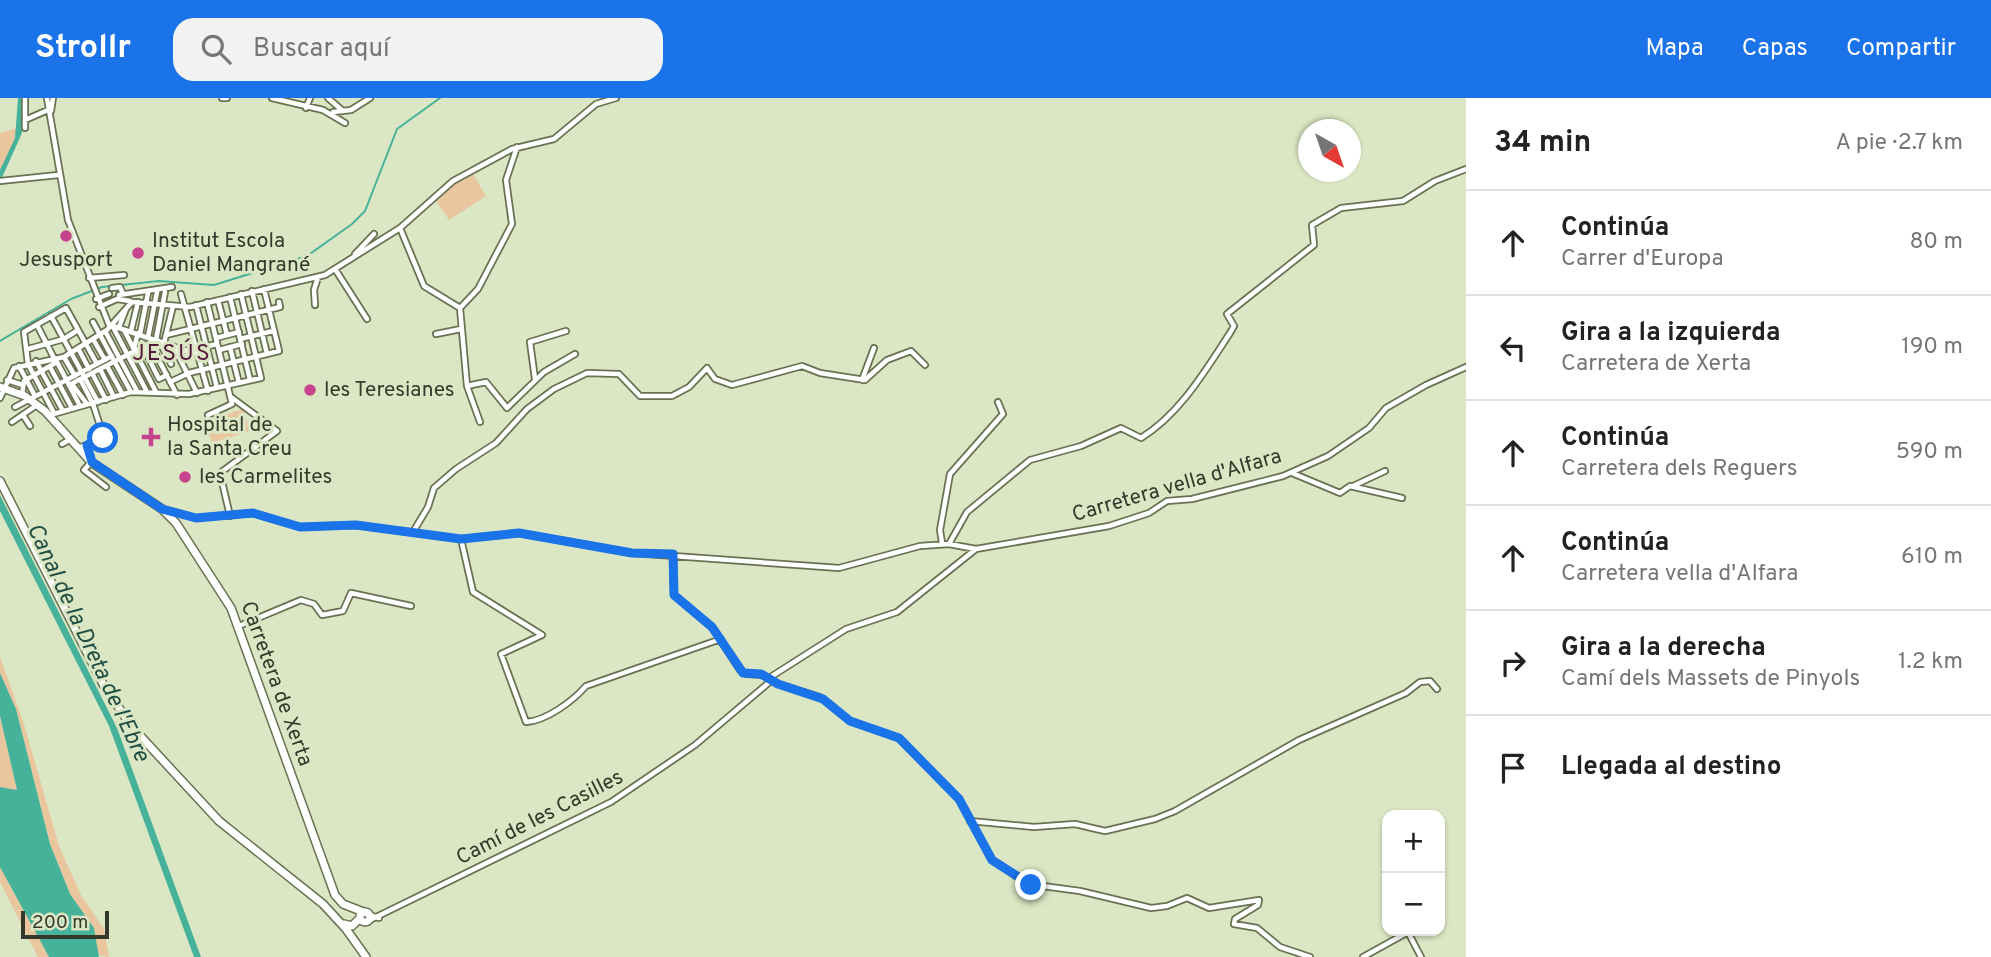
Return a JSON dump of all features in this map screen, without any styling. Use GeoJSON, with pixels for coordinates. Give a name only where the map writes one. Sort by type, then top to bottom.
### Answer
{"type":"FeatureCollection","features":[{"type":"Feature","properties":{"kind":"main road"},"geometry":{"type":"LineString","coordinates":[[2,388],[31,399],[52,414]]}},
{"type":"Feature","properties":{"kind":"main road","name":"Carretera de Xerta"},"geometry":{"type":"LineString","coordinates":[[52,414],[66,442],[162,509],[176,523],[231,608],[331,886],[341,903],[365,918]]}},
{"type":"Feature","properties":{"kind":"main road"},"geometry":{"type":"LineString","coordinates":[[0,481],[104,686],[132,727],[219,821],[328,913],[351,929]]}},
{"type":"Feature","properties":{"kind":"main road"},"geometry":{"type":"LineString","coordinates":[[295,884],[351,929],[364,956]]}},
{"type":"Feature","properties":{"kind":"main road"},"geometry":{"type":"LineString","coordinates":[[328,913],[364,956]]}},
{"type":"Feature","properties":{"kind":"main road"},"geometry":{"type":"LineString","coordinates":[[351,929],[365,918]]}},
{"type":"Feature","properties":{"kind":"street"},"geometry":{"type":"LineString","coordinates":[[24,128],[25,98]]}},
{"type":"Feature","properties":{"kind":"street"},"geometry":{"type":"LineString","coordinates":[[47,98],[68,220],[99,307],[135,349],[155,392]]}},
{"type":"Feature","properties":{"kind":"street"},"geometry":{"type":"LineString","coordinates":[[49,113],[53,98]]}},
{"type":"Feature","properties":{"kind":"street"},"geometry":{"type":"LineString","coordinates":[[272,98],[290,100],[309,109],[326,103]]}},
{"type":"Feature","properties":{"kind":"street"},"geometry":{"type":"LineString","coordinates":[[297,105],[299,98]]}},
{"type":"Feature","properties":{"kind":"street"},"geometry":{"type":"LineString","coordinates":[[309,109],[310,98]]}},
{"type":"Feature","properties":{"kind":"street"},"geometry":{"type":"LineString","coordinates":[[333,113],[357,108],[370,98]]}},
{"type":"Feature","properties":{"kind":"street"},"geometry":{"type":"LineString","coordinates":[[115,294],[135,302],[185,307],[318,276],[335,269],[400,228],[445,186],[517,147],[554,139],[597,104],[616,98]]}},
{"type":"Feature","properties":{"kind":"street"},"geometry":{"type":"LineString","coordinates":[[326,103],[345,123]]}},
{"type":"Feature","properties":{"kind":"street"},"geometry":{"type":"LineString","coordinates":[[326,103],[333,113]]}},
{"type":"Feature","properties":{"kind":"street"},"geometry":{"type":"LineString","coordinates":[[25,120],[49,113]]}},
{"type":"Feature","properties":{"kind":"street"},"geometry":{"type":"LineString","coordinates":[[480,422],[467,386],[460,308],[478,289],[512,224],[506,180],[517,147]]}},
{"type":"Feature","properties":{"kind":"street"},"geometry":{"type":"LineString","coordinates":[[950,544],[967,512],[1030,460],[1081,446],[1121,428],[1140,438],[1161,425],[1204,373],[1230,333],[1234,326],[1227,314],[1314,245],[1312,225],[1320,219],[1341,208],[1403,201],[1435,181],[1466,169]]}},
{"type":"Feature","properties":{"kind":"street"},"geometry":{"type":"LineString","coordinates":[[0,181],[58,174]]}},
{"type":"Feature","properties":{"kind":"street"},"geometry":{"type":"LineString","coordinates":[[400,228],[424,286],[460,308]]}},
{"type":"Feature","properties":{"kind":"street"},"geometry":{"type":"LineString","coordinates":[[355,254],[374,234]]}},
{"type":"Feature","properties":{"kind":"street"},"geometry":{"type":"LineString","coordinates":[[335,269],[367,319]]}},
{"type":"Feature","properties":{"kind":"street"},"geometry":{"type":"LineString","coordinates":[[89,278],[124,275]]}},
{"type":"Feature","properties":{"kind":"street"},"geometry":{"type":"LineString","coordinates":[[316,305],[314,290],[318,276]]}},
{"type":"Feature","properties":{"kind":"street"},"geometry":{"type":"LineString","coordinates":[[15,407],[128,355],[135,349],[160,341],[166,335],[269,310],[279,303],[275,286]]}},
{"type":"Feature","properties":{"kind":"street"},"geometry":{"type":"LineString","coordinates":[[99,307],[120,287]]}},
{"type":"Feature","properties":{"kind":"street"},"geometry":{"type":"LineString","coordinates":[[95,296],[172,287]]}},
{"type":"Feature","properties":{"kind":"street"},"geometry":{"type":"LineString","coordinates":[[170,382],[202,370],[279,351],[264,289]]}},
{"type":"Feature","properties":{"kind":"street"},"geometry":{"type":"LineString","coordinates":[[148,337],[157,292]]}},
{"type":"Feature","properties":{"kind":"street"},"geometry":{"type":"LineString","coordinates":[[165,292],[160,341],[171,364]]}},
{"type":"Feature","properties":{"kind":"street"},"geometry":{"type":"LineString","coordinates":[[252,292],[267,354]]}},
{"type":"Feature","properties":{"kind":"street"},"geometry":{"type":"LineString","coordinates":[[135,349],[148,293]]}},
{"type":"Feature","properties":{"kind":"street"},"geometry":{"type":"LineString","coordinates":[[181,294],[208,391]]}},
{"type":"Feature","properties":{"kind":"street"},"geometry":{"type":"LineString","coordinates":[[114,397],[66,308],[24,332],[28,364],[52,414],[134,392],[177,395],[197,393],[261,377],[241,294]]}},
{"type":"Feature","properties":{"kind":"street"},"geometry":{"type":"LineString","coordinates":[[131,331],[136,295]]}},
{"type":"Feature","properties":{"kind":"street"},"geometry":{"type":"LineString","coordinates":[[230,297],[250,380]]}},
{"type":"Feature","properties":{"kind":"street"},"geometry":{"type":"LineString","coordinates":[[218,300],[228,335]]}},
{"type":"Feature","properties":{"kind":"street"},"geometry":{"type":"LineString","coordinates":[[135,302],[126,307],[116,327],[146,391]]}},
{"type":"Feature","properties":{"kind":"street"},"geometry":{"type":"LineString","coordinates":[[207,302],[231,407],[208,415]]}},
{"type":"Feature","properties":{"kind":"street"},"geometry":{"type":"LineString","coordinates":[[196,305],[217,388]]}},
{"type":"Feature","properties":{"kind":"street"},"geometry":{"type":"LineString","coordinates":[[166,335],[173,306]]}},
{"type":"Feature","properties":{"kind":"street"},"geometry":{"type":"LineString","coordinates":[[116,327],[126,307]]}},
{"type":"Feature","properties":{"kind":"street"},"geometry":{"type":"LineString","coordinates":[[51,316],[71,352],[93,403],[103,435],[102,439],[77,449]]}},
{"type":"Feature","properties":{"kind":"street"},"geometry":{"type":"LineString","coordinates":[[93,321],[103,332],[134,392]]}},
{"type":"Feature","properties":{"kind":"street"},"geometry":{"type":"LineString","coordinates":[[37,325],[80,406]]}},
{"type":"Feature","properties":{"kind":"street"},"geometry":{"type":"LineString","coordinates":[[0,398],[11,372],[19,366],[64,357],[103,332],[116,327],[187,351],[196,351]]}},
{"type":"Feature","properties":{"kind":"street"},"geometry":{"type":"LineString","coordinates":[[436,334],[461,329]]}},
{"type":"Feature","properties":{"kind":"street"},"geometry":{"type":"LineString","coordinates":[[27,349],[48,345],[78,330]]}},
{"type":"Feature","properties":{"kind":"street"},"geometry":{"type":"LineString","coordinates":[[163,369],[207,347],[230,347],[252,336],[274,331]]}},
{"type":"Feature","properties":{"kind":"street"},"geometry":{"type":"LineString","coordinates":[[535,379],[530,342],[566,331]]}},
{"type":"Feature","properties":{"kind":"street"},"geometry":{"type":"LineString","coordinates":[[216,338],[239,332]]}},
{"type":"Feature","properties":{"kind":"street"},"geometry":{"type":"LineString","coordinates":[[93,339],[123,395]]}},
{"type":"Feature","properties":{"kind":"street"},"geometry":{"type":"LineString","coordinates":[[149,343],[177,395]]}},
{"type":"Feature","properties":{"kind":"street"},"geometry":{"type":"LineString","coordinates":[[174,346],[197,393]]}},
{"type":"Feature","properties":{"kind":"street"},"geometry":{"type":"LineString","coordinates":[[143,347],[159,379],[167,375]]}},
{"type":"Feature","properties":{"kind":"street"},"geometry":{"type":"LineString","coordinates":[[230,347],[239,383]]}},
{"type":"Feature","properties":{"kind":"street"},"geometry":{"type":"LineString","coordinates":[[78,348],[106,400]]}},
{"type":"Feature","properties":{"kind":"street"},"geometry":{"type":"LineString","coordinates":[[862,380],[874,348]]}},
{"type":"Feature","properties":{"kind":"street"},"geometry":{"type":"LineString","coordinates":[[412,532],[428,507],[435,487],[496,443],[530,407],[557,388],[587,373],[619,374],[638,395],[660,398],[672,396],[689,387],[706,368],[715,379],[734,386],[802,366],[866,380],[887,360],[911,351],[925,365]]}},
{"type":"Feature","properties":{"kind":"street"},"geometry":{"type":"LineString","coordinates":[[467,386],[486,382],[506,408],[535,379],[575,354]]}},
{"type":"Feature","properties":{"kind":"street"},"geometry":{"type":"LineString","coordinates":[[64,357],[80,376]]}},
{"type":"Feature","properties":{"kind":"street"},"geometry":{"type":"LineString","coordinates":[[8,380],[24,380],[50,367],[56,360]]}},
{"type":"Feature","properties":{"kind":"street"},"geometry":{"type":"LineString","coordinates":[[36,361],[63,411]]}},
{"type":"Feature","properties":{"kind":"street"},"geometry":{"type":"LineString","coordinates":[[12,422],[23,415],[31,399],[19,366]]}},
{"type":"Feature","properties":{"kind":"street"},"geometry":{"type":"LineString","coordinates":[[50,367],[72,408]]}},
{"type":"Feature","properties":{"kind":"street","name":"Carretera vella d'Alfara"},"geometry":{"type":"LineString","coordinates":[[162,509],[196,518],[253,513],[300,527],[356,525],[461,539],[519,533],[632,553],[839,568],[920,546],[942,543],[976,549],[1110,526],[1149,513],[1167,501],[1192,499],[1291,472],[1328,456],[1369,428],[1387,408],[1412,392],[1466,367]]}},
{"type":"Feature","properties":{"kind":"street"},"geometry":{"type":"LineString","coordinates":[[11,372],[24,380],[31,399]]}},
{"type":"Feature","properties":{"kind":"street"},"geometry":{"type":"LineString","coordinates":[[69,383],[93,403]]}},
{"type":"Feature","properties":{"kind":"street"},"geometry":{"type":"LineString","coordinates":[[230,397],[277,431],[220,473],[230,516]]}},
{"type":"Feature","properties":{"kind":"street"},"geometry":{"type":"LineString","coordinates":[[942,543],[940,530],[950,474],[1003,414],[999,402]]}},
{"type":"Feature","properties":{"kind":"street"},"geometry":{"type":"LineString","coordinates":[[23,415],[30,426]]}},
{"type":"Feature","properties":{"kind":"street"},"geometry":{"type":"LineString","coordinates":[[87,445],[92,462],[84,470],[106,486]]}},
{"type":"Feature","properties":{"kind":"street"},"geometry":{"type":"LineString","coordinates":[[1291,472],[1340,493],[1385,471]]}},
{"type":"Feature","properties":{"kind":"street"},"geometry":{"type":"LineString","coordinates":[[1352,487],[1402,498]]}},
{"type":"Feature","properties":{"kind":"street"},"geometry":{"type":"LineString","coordinates":[[461,539],[472,592],[542,635],[501,654],[526,722],[536,721],[575,698],[586,686],[721,639]]}},
{"type":"Feature","properties":{"kind":"street","name":"Camí de les Casilles"},"geometry":{"type":"LineString","coordinates":[[365,918],[380,918],[634,788],[695,746],[770,679],[846,629],[897,612],[976,549]]}},
{"type":"Feature","properties":{"kind":"street"},"geometry":{"type":"LineString","coordinates":[[673,554],[674,595],[699,613],[721,639],[743,673],[770,679],[806,695],[823,699],[850,721],[899,738],[959,799],[992,860],[1028,884],[1080,891],[1151,908],[1167,906],[1187,898],[1203,907],[1215,908],[1258,900],[1258,905],[1236,919],[1234,924],[1257,928],[1280,947],[1310,957]]}},
{"type":"Feature","properties":{"kind":"street"},"geometry":{"type":"LineString","coordinates":[[239,626],[301,600],[314,604],[322,615],[342,611],[351,593],[411,606]]}},
{"type":"Feature","properties":{"kind":"street"},"geometry":{"type":"LineString","coordinates":[[969,821],[1034,827],[1075,824],[1105,831],[1155,819],[1175,811],[1270,755],[1406,693],[1420,682],[1430,681],[1437,689]]}},
{"type":"Feature","properties":{"kind":"street"},"geometry":{"type":"LineString","coordinates":[[1363,957],[1400,936]]}},
{"type":"Feature","properties":{"kind":"street"},"geometry":{"type":"LineString","coordinates":[[1411,936],[1421,957]]}},
{"type":"Feature","properties":{"kind":"shaded area"},"geometry":{"type":"Polygon","coordinates":[[[17,128],[12,148],[0,170],[0,133],[17,128]]]}},
{"type":"Feature","properties":{"kind":"shaded area"},"geometry":{"type":"Polygon","coordinates":[[[472,172],[486,196],[449,220],[434,198],[472,172]]]}},
{"type":"Feature","properties":{"kind":"shaded area"},"geometry":{"type":"Polygon","coordinates":[[[243,409],[250,431],[212,443],[205,421],[243,409]]]}},
{"type":"Feature","properties":{"kind":"shaded area"},"geometry":{"type":"Polygon","coordinates":[[[0,657],[24,724],[59,846],[81,895],[104,929],[109,957],[98,955],[94,928],[70,894],[50,844],[16,709],[0,673],[0,657]]]}},
{"type":"Feature","properties":{"kind":"shaded area"},"geometry":{"type":"Polygon","coordinates":[[[0,716],[17,790],[0,787],[0,716]]]}},
{"type":"Feature","properties":{"kind":"shaded area"},"geometry":{"type":"Polygon","coordinates":[[[0,867],[49,957],[38,957],[0,882],[0,867]]]}},
{"type":"Feature","properties":{"kind":"water"},"geometry":{"type":"Polygon","coordinates":[[[18,98],[23,98],[22,133],[0,182],[0,170],[15,138],[18,98]]]}},
{"type":"Feature","properties":{"kind":"water"},"geometry":{"type":"Polygon","coordinates":[[[0,495],[117,728],[201,957],[194,957],[109,726],[0,511],[0,495]]]}},
{"type":"Feature","properties":{"kind":"water"},"geometry":{"type":"Polygon","coordinates":[[[0,673],[16,709],[50,844],[70,894],[94,928],[99,957],[49,957],[0,867],[0,787],[17,790],[0,716],[0,673]]]}},
{"type":"Feature","properties":{"kind":"waterway"},"geometry":{"type":"LineString","coordinates":[[0,341],[71,299],[102,287],[159,281],[214,285],[307,256],[352,224],[365,211],[397,129],[440,98]]}},
{"type":"Feature","properties":{"kind":"place","name":"Jesusport"},"geometry":{"type":"Point","coordinates":[66,236]}},
{"type":"Feature","properties":{"kind":"place","name":"Institut Escola Daniel Mangrané"},"geometry":{"type":"Point","coordinates":[138,253]}},
{"type":"Feature","properties":{"kind":"place","name":"les Teresianes"},"geometry":{"type":"Point","coordinates":[310,390]}},
{"type":"Feature","properties":{"kind":"place","name":"Hospital de la Santa Creu"},"geometry":{"type":"Point","coordinates":[151,437]}},
{"type":"Feature","properties":{"kind":"place","name":"les Carmelites"},"geometry":{"type":"Point","coordinates":[185,477]}},
{"type":"Feature","properties":{"kind":"district","name":"JESÚS"},"geometry":{"type":"Point","coordinates":[172,354]}},
{"type":"Feature","properties":{"kind":"route"},"geometry":{"type":"LineString","coordinates":[[103,438],[87,445],[92,462],[122,485],[162,509],[196,518],[253,513],[300,527],[356,525],[461,539],[519,533],[632,553],[673,554],[674,595],[694,608],[712,627],[743,673],[761,674],[775,683],[806,695],[820,697],[850,721],[899,738],[959,799],[992,860],[1031,885]]}},
{"type":"Feature","properties":{"kind":"water label","name":"Canal de la Dreta de l'Ebre"},"geometry":{"type":"Point","coordinates":[87,643]}}]}
